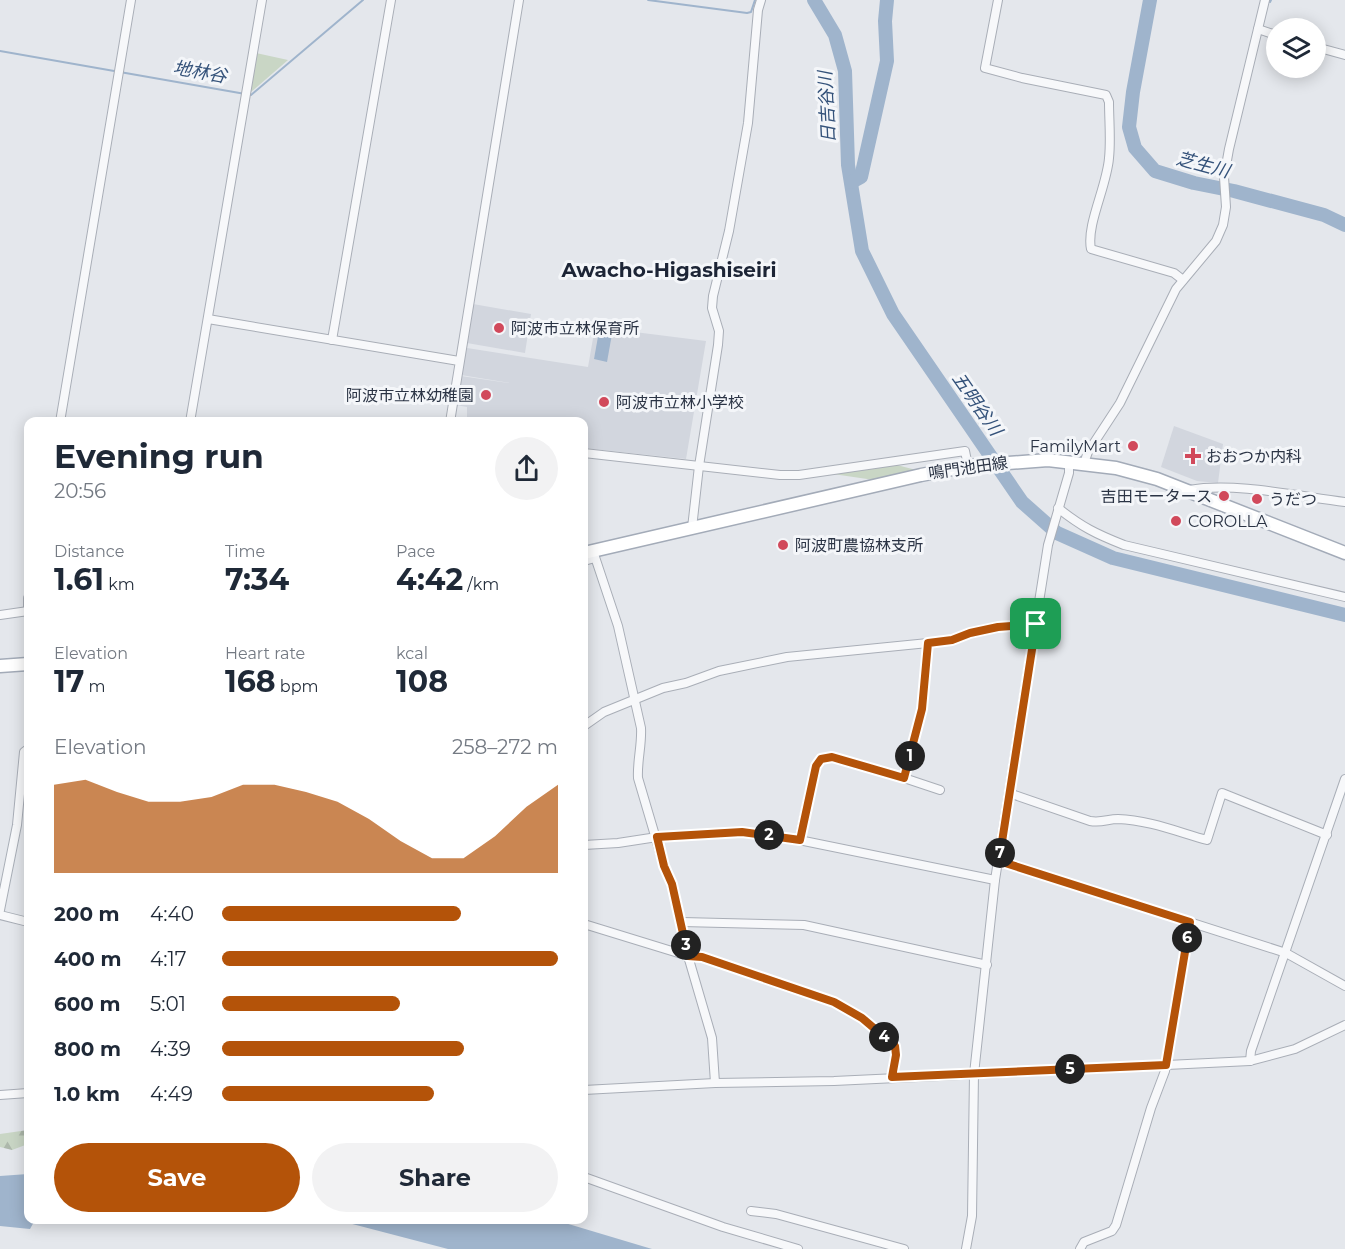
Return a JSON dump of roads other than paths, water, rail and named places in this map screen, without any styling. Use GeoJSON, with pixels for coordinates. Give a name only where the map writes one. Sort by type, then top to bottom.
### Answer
{"type":"FeatureCollection","features":[{"type":"Feature","properties":{"kind":"main road","name":"鳴門池田線"},"geometry":{"type":"LineString","coordinates":[[590,554],[921,475],[974,466],[1048,460],[1084,463],[1157,478],[1345,553]]}},
{"type":"Feature","properties":{"kind":"main road"},"geometry":{"type":"LineString","coordinates":[[0,666],[24,664]]}},
{"type":"Feature","properties":{"kind":"street"},"geometry":{"type":"LineString","coordinates":[[61,417],[131,0]]}},
{"type":"Feature","properties":{"kind":"street"},"geometry":{"type":"LineString","coordinates":[[191,417],[262,0]]}},
{"type":"Feature","properties":{"kind":"street"},"geometry":{"type":"LineString","coordinates":[[332,340],[391,0]]}},
{"type":"Feature","properties":{"kind":"street"},"geometry":{"type":"LineString","coordinates":[[451,417],[519,0]]}},
{"type":"Feature","properties":{"kind":"street"},"geometry":{"type":"LineString","coordinates":[[692,528],[718,345],[719,331],[712,308],[713,296],[729,231],[748,123],[758,10],[761,0]]}},
{"type":"Feature","properties":{"kind":"street"},"geometry":{"type":"LineString","coordinates":[[998,0],[985,68],[1106,95],[1109,102],[1110,158],[1105,185],[1089,239],[1091,249],[1174,273],[1183,280]]}},
{"type":"Feature","properties":{"kind":"street"},"geometry":{"type":"LineString","coordinates":[[1084,463],[1088,452],[1120,403],[1165,307],[1183,280],[1216,241],[1224,225],[1226,207],[1224,177],[1265,0]]}},
{"type":"Feature","properties":{"kind":"street"},"geometry":{"type":"LineString","coordinates":[[1258,29],[1266,32]]}},
{"type":"Feature","properties":{"kind":"street"},"geometry":{"type":"LineString","coordinates":[[1326,50],[1345,55]]}},
{"type":"Feature","properties":{"kind":"street"},"geometry":{"type":"LineString","coordinates":[[208,319],[459,361]]}},
{"type":"Feature","properties":{"kind":"street"},"geometry":{"type":"LineString","coordinates":[[588,453],[780,475],[799,475],[965,451],[974,466]]}},
{"type":"Feature","properties":{"kind":"street"},"geometry":{"type":"LineString","coordinates":[[966,1249],[972,1216],[974,1074],[995,880],[1050,538],[1069,473],[1069,461]]}},
{"type":"Feature","properties":{"kind":"street"},"geometry":{"type":"LineString","coordinates":[[1188,490],[1203,488],[1247,490],[1345,502]]}},
{"type":"Feature","properties":{"kind":"street"},"geometry":{"type":"LineString","coordinates":[[1058,510],[1089,530],[1124,545],[1345,597]]}},
{"type":"Feature","properties":{"kind":"street"},"geometry":{"type":"LineString","coordinates":[[590,554],[618,626],[635,700],[642,744],[637,764],[639,778],[682,922],[688,956],[711,1038],[715,1083]]}},
{"type":"Feature","properties":{"kind":"street"},"geometry":{"type":"LineString","coordinates":[[0,615],[24,612]]}},
{"type":"Feature","properties":{"kind":"street"},"geometry":{"type":"LineString","coordinates":[[588,723],[604,712],[663,688],[686,683],[719,670],[787,657],[952,640],[970,633],[998,627],[1036,624]]}},
{"type":"Feature","properties":{"kind":"street"},"geometry":{"type":"LineString","coordinates":[[904,778],[922,709],[928,643]]}},
{"type":"Feature","properties":{"kind":"street"},"geometry":{"type":"LineString","coordinates":[[0,910],[17,825],[24,752]]}},
{"type":"Feature","properties":{"kind":"street"},"geometry":{"type":"LineString","coordinates":[[800,840],[816,766],[821,759],[832,757],[940,790]]}},
{"type":"Feature","properties":{"kind":"street"},"geometry":{"type":"LineString","coordinates":[[1250,1061],[1251,1051],[1345,779]]}},
{"type":"Feature","properties":{"kind":"street"},"geometry":{"type":"LineString","coordinates":[[1009,793],[1090,821],[1102,823],[1116,819],[1136,822],[1207,840],[1222,794],[1327,835]]}},
{"type":"Feature","properties":{"kind":"street"},"geometry":{"type":"LineString","coordinates":[[588,845],[657,837],[742,832],[800,840],[995,880]]}},
{"type":"Feature","properties":{"kind":"street"},"geometry":{"type":"LineString","coordinates":[[999,861],[1286,953],[1345,986]]}},
{"type":"Feature","properties":{"kind":"street"},"geometry":{"type":"LineString","coordinates":[[0,915],[24,921]]}},
{"type":"Feature","properties":{"kind":"street"},"geometry":{"type":"LineString","coordinates":[[682,922],[804,925],[987,965]]}},
{"type":"Feature","properties":{"kind":"street"},"geometry":{"type":"LineString","coordinates":[[1080,1249],[1084,1242],[1112,1231],[1116,1225],[1166,1065],[1190,922]]}},
{"type":"Feature","properties":{"kind":"street"},"geometry":{"type":"LineString","coordinates":[[588,925],[688,956],[702,957],[834,1002],[862,1018],[895,1046],[896,1055],[892,1077]]}},
{"type":"Feature","properties":{"kind":"street"},"geometry":{"type":"LineString","coordinates":[[588,1090],[715,1083],[834,1081],[1250,1061],[1295,1049],[1345,1025]]}},
{"type":"Feature","properties":{"kind":"street"},"geometry":{"type":"LineString","coordinates":[[0,1095],[24,1092]]}},
{"type":"Feature","properties":{"kind":"street"},"geometry":{"type":"LineString","coordinates":[[588,1178],[723,1227],[798,1249]]}},
{"type":"Feature","properties":{"kind":"street"},"geometry":{"type":"LineString","coordinates":[[751,1211],[776,1214],[904,1249]]}},
{"type":"Feature","properties":{"kind":"water"},"geometry":{"type":"Polygon","coordinates":[[[599,331],[612,334],[607,362],[594,359],[599,331]]]}},
{"type":"Feature","properties":{"kind":"water"},"geometry":{"type":"Polygon","coordinates":[[[24,1174],[24,1224],[33,1224],[30,1229],[0,1226],[0,1176],[24,1174]]]}},
{"type":"Feature","properties":{"kind":"water"},"geometry":{"type":"Polygon","coordinates":[[[352,1224],[568,1224],[652,1249],[448,1249],[352,1224]]]}},
{"type":"Feature","properties":{"kind":"waterway","name":"地林谷"},"geometry":{"type":"LineString","coordinates":[[0,51],[251,95],[363,0]]}},
{"type":"Feature","properties":{"kind":"waterway","name":"地林谷"},"geometry":{"type":"LineString","coordinates":[[648,0],[747,13],[751,12],[755,0]]}},
{"type":"Feature","properties":{"kind":"waterway","name":"五明谷川"},"geometry":{"type":"LineString","coordinates":[[814,0],[835,35],[845,71],[848,165],[862,251],[893,314],[1022,502],[1057,533],[1113,558],[1345,615]]}},
{"type":"Feature","properties":{"kind":"waterway","name":"五明谷川"},"geometry":{"type":"LineString","coordinates":[[852,182],[861,177],[887,61],[885,21],[887,0]]}},
{"type":"Feature","properties":{"kind":"waterway","name":"芝生川"},"geometry":{"type":"LineString","coordinates":[[1150,0],[1129,127],[1135,148],[1155,171],[1324,215],[1345,225]]}},
{"type":"Feature","properties":{"kind":"place","name":"阿波市立林保育所"},"geometry":{"type":"Point","coordinates":[499,328]}},
{"type":"Feature","properties":{"kind":"place","name":"阿波市立林幼稚園"},"geometry":{"type":"Point","coordinates":[486,395]}},
{"type":"Feature","properties":{"kind":"place","name":"阿波市立林小学校"},"geometry":{"type":"Point","coordinates":[604,402]}},
{"type":"Feature","properties":{"kind":"place","name":"FamilyMart"},"geometry":{"type":"Point","coordinates":[1133,446]}},
{"type":"Feature","properties":{"kind":"place","name":"おおつか内科"},"geometry":{"type":"Point","coordinates":[1193,456]}},
{"type":"Feature","properties":{"kind":"place","name":"吉田モータース"},"geometry":{"type":"Point","coordinates":[1224,496]}},
{"type":"Feature","properties":{"kind":"place","name":"うだつ"},"geometry":{"type":"Point","coordinates":[1257,499]}},
{"type":"Feature","properties":{"kind":"place","name":"COROLLA"},"geometry":{"type":"Point","coordinates":[1176,521]}},
{"type":"Feature","properties":{"kind":"place","name":"阿波町農協林支所"},"geometry":{"type":"Point","coordinates":[783,545]}},
{"type":"Feature","properties":{"kind":"district","name":"Awacho-Higashiseiri"},"geometry":{"type":"Point","coordinates":[669,270]}},
{"type":"Feature","properties":{"kind":"water label","name":"日吉谷川"},"geometry":{"type":"Point","coordinates":[827,107]}}]}
